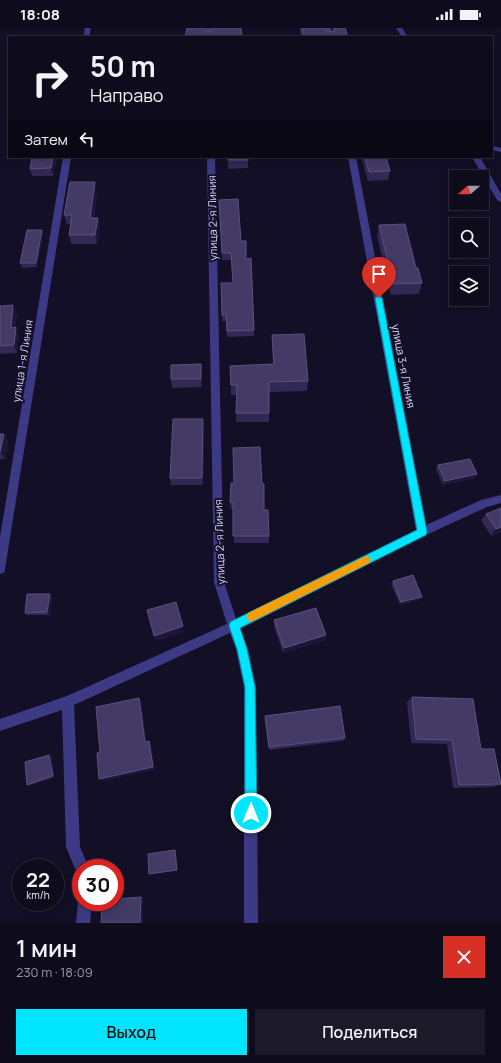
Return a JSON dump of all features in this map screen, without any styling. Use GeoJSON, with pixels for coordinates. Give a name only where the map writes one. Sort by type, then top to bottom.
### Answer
{"type":"FeatureCollection","features":[{"type":"Feature","properties":{"kind":"street","name":"улица 1-я Линия"},"geometry":{"type":"LineString","coordinates":[[0,569],[67,158]]}},
{"type":"Feature","properties":{"kind":"street","name":"улица 2-я Линия"},"geometry":{"type":"LineString","coordinates":[[211,158],[219,582],[225,604],[242,649],[250,687],[251,923]]}},
{"type":"Feature","properties":{"kind":"street","name":"улица 3-я Линия"},"geometry":{"type":"LineString","coordinates":[[352,158],[422,532]]}},
{"type":"Feature","properties":{"kind":"street"},"geometry":{"type":"LineString","coordinates":[[477,158],[501,200]]}},
{"type":"Feature","properties":{"kind":"street"},"geometry":{"type":"LineString","coordinates":[[0,725],[68,702],[234,626],[422,532],[485,503],[501,499]]}},
{"type":"Feature","properties":{"kind":"street"},"geometry":{"type":"LineString","coordinates":[[68,702],[73,847],[78,859]]}},
{"type":"Feature","properties":{"kind":"street"},"geometry":{"type":"LineString","coordinates":[[83,923],[84,911]]}},
{"type":"Feature","properties":{"kind":"building"},"geometry":{"type":"Polygon","coordinates":[[[187,28],[205,28],[205,31],[213,31],[213,28],[241,28],[242,36],[185,36],[187,28]]]}},
{"type":"Feature","properties":{"kind":"building"},"geometry":{"type":"Polygon","coordinates":[[[302,28],[326,28],[327,32],[335,31],[334,28],[345,28],[348,36],[303,36],[302,28]]]}},
{"type":"Feature","properties":{"kind":"building"},"geometry":{"type":"Polygon","coordinates":[[[32,158],[53,158],[51,168],[30,169],[32,158]]]}},
{"type":"Feature","properties":{"kind":"building"},"geometry":{"type":"Polygon","coordinates":[[[228,158],[248,158],[248,160],[228,160],[228,158]]]}},
{"type":"Feature","properties":{"kind":"building"},"geometry":{"type":"Polygon","coordinates":[[[365,158],[386,158],[390,171],[369,172],[365,158]]]}},
{"type":"Feature","properties":{"kind":"building"},"geometry":{"type":"Polygon","coordinates":[[[70,182],[95,182],[90,218],[98,218],[95,235],[69,235],[72,215],[64,215],[70,182]]]}},
{"type":"Feature","properties":{"kind":"building"},"geometry":{"type":"Polygon","coordinates":[[[238,199],[241,241],[246,241],[246,259],[251,258],[254,330],[227,331],[226,314],[222,315],[221,283],[233,283],[231,253],[222,253],[219,200],[238,199]]]}},
{"type":"Feature","properties":{"kind":"building"},"geometry":{"type":"Polygon","coordinates":[[[405,224],[416,268],[418,268],[422,283],[393,284],[379,225],[405,224]]]}},
{"type":"Feature","properties":{"kind":"building"},"geometry":{"type":"Polygon","coordinates":[[[27,230],[42,230],[36,263],[20,263],[27,230]]]}},
{"type":"Feature","properties":{"kind":"building"},"geometry":{"type":"Polygon","coordinates":[[[13,305],[11,328],[16,327],[14,345],[0,346],[0,306],[13,305]]]}},
{"type":"Feature","properties":{"kind":"building"},"geometry":{"type":"Polygon","coordinates":[[[304,334],[308,381],[269,382],[269,413],[236,413],[237,385],[231,385],[230,366],[274,364],[272,335],[304,334]]]}},
{"type":"Feature","properties":{"kind":"building"},"geometry":{"type":"Polygon","coordinates":[[[201,364],[201,379],[171,379],[171,365],[201,364]]]}},
{"type":"Feature","properties":{"kind":"building"},"geometry":{"type":"Polygon","coordinates":[[[173,419],[203,419],[202,478],[170,478],[173,419]]]}},
{"type":"Feature","properties":{"kind":"building"},"geometry":{"type":"Polygon","coordinates":[[[0,434],[4,434],[0,452],[0,434]]]}},
{"type":"Feature","properties":{"kind":"building"},"geometry":{"type":"Polygon","coordinates":[[[260,447],[262,484],[264,484],[264,510],[268,510],[269,536],[233,536],[233,502],[230,502],[231,483],[234,483],[233,448],[260,447]]]}},
{"type":"Feature","properties":{"kind":"building"},"geometry":{"type":"Polygon","coordinates":[[[470,459],[477,474],[445,481],[438,465],[470,459]]]}},
{"type":"Feature","properties":{"kind":"building"},"geometry":{"type":"Polygon","coordinates":[[[501,508],[501,527],[496,529],[486,514],[501,508]]]}},
{"type":"Feature","properties":{"kind":"building"},"geometry":{"type":"Polygon","coordinates":[[[413,575],[422,597],[401,602],[393,581],[413,575]]]}},
{"type":"Feature","properties":{"kind":"building"},"geometry":{"type":"Polygon","coordinates":[[[27,594],[50,594],[47,612],[25,613],[27,594]]]}},
{"type":"Feature","properties":{"kind":"building"},"geometry":{"type":"Polygon","coordinates":[[[176,602],[183,626],[154,636],[147,610],[176,602]]]}},
{"type":"Feature","properties":{"kind":"building"},"geometry":{"type":"Polygon","coordinates":[[[316,608],[326,635],[284,648],[274,620],[316,608]]]}},
{"type":"Feature","properties":{"kind":"building"},"geometry":{"type":"Polygon","coordinates":[[[412,697],[473,699],[481,749],[494,749],[501,784],[459,785],[452,740],[416,739],[412,697]]]}},
{"type":"Feature","properties":{"kind":"building"},"geometry":{"type":"Polygon","coordinates":[[[139,698],[145,742],[149,741],[153,767],[99,779],[97,753],[100,752],[96,707],[139,698]]]}},
{"type":"Feature","properties":{"kind":"building"},"geometry":{"type":"Polygon","coordinates":[[[340,706],[345,738],[269,747],[265,716],[340,706]]]}},
{"type":"Feature","properties":{"kind":"building"},"geometry":{"type":"Polygon","coordinates":[[[49,755],[53,776],[27,785],[25,762],[49,755]]]}},
{"type":"Feature","properties":{"kind":"building"},"geometry":{"type":"Polygon","coordinates":[[[175,850],[177,870],[149,874],[148,854],[175,850]]]}},
{"type":"Feature","properties":{"kind":"building"},"geometry":{"type":"Polygon","coordinates":[[[141,897],[140,923],[101,923],[102,911],[124,911],[124,898],[141,897]]]}},
{"type":"Feature","properties":{"kind":"slow traffic"},"geometry":{"type":"LineString","coordinates":[[251,617],[366,560]]}},
{"type":"Feature","properties":{"kind":"route"},"geometry":{"type":"LineString","coordinates":[[251,813],[250,687],[242,649],[234,626],[422,532],[379,298]]}}]}
